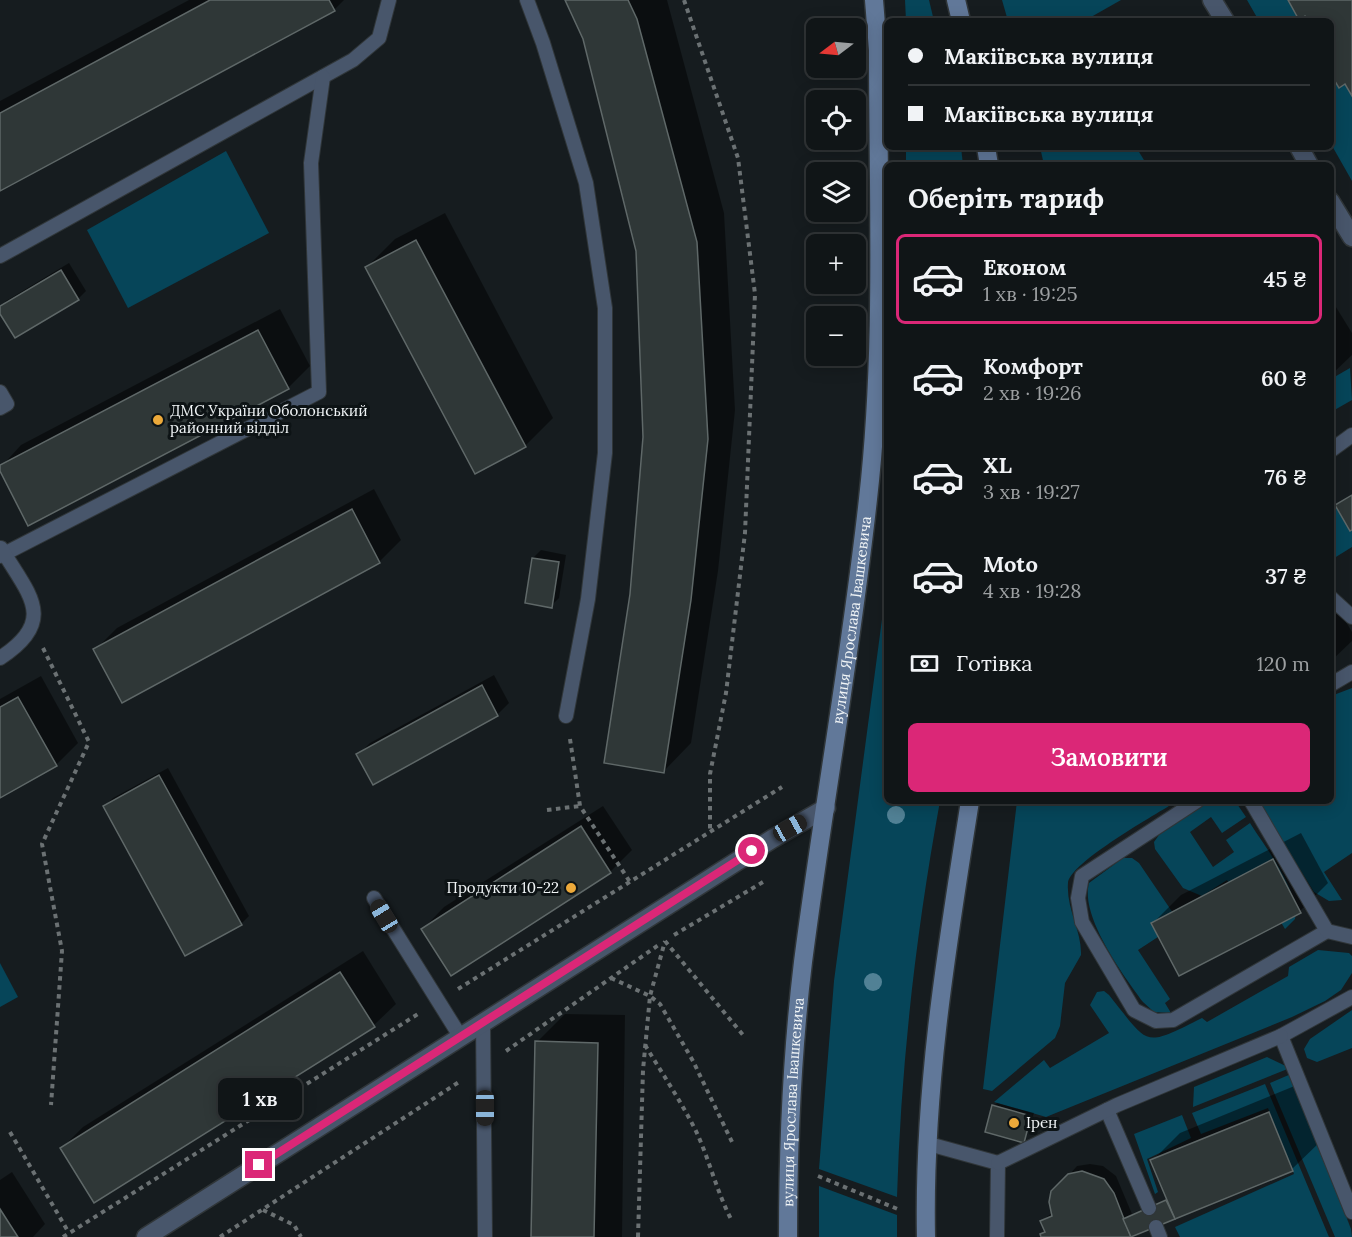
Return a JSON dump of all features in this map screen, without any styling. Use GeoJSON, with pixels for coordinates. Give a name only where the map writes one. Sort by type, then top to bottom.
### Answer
{"type":"FeatureCollection","features":[{"type":"Feature","properties":{"kind":"main road","name":"вулиця Ярослава Івашкевича"},"geometry":{"type":"LineString","coordinates":[[788,1237],[788,1165],[803,964],[848,668],[869,496],[878,391],[878,50],[874,0]]}},
{"type":"Feature","properties":{"kind":"main road"},"geometry":{"type":"LineString","coordinates":[[956,0],[960,18]]}},
{"type":"Feature","properties":{"kind":"main road"},"geometry":{"type":"LineString","coordinates":[[869,496],[884,465]]}},
{"type":"Feature","properties":{"kind":"main road"},"geometry":{"type":"LineString","coordinates":[[926,1237],[929,1144],[938,1009],[970,804]]}},
{"type":"Feature","properties":{"kind":"street"},"geometry":{"type":"LineString","coordinates":[[1212,0],[1223,18]]}},
{"type":"Feature","properties":{"kind":"street"},"geometry":{"type":"LineString","coordinates":[[1334,208],[1352,237]]}},
{"type":"Feature","properties":{"kind":"street"},"geometry":{"type":"LineString","coordinates":[[146,1237],[483,1021],[772,839],[826,808]]}},
{"type":"Feature","properties":{"kind":"lane"},"geometry":{"type":"LineString","coordinates":[[0,255],[353,60],[379,38],[389,0]]}},
{"type":"Feature","properties":{"kind":"lane"},"geometry":{"type":"LineString","coordinates":[[527,0],[543,43],[586,183],[605,308],[605,453],[588,599],[566,716]]}},
{"type":"Feature","properties":{"kind":"lane"},"geometry":{"type":"LineString","coordinates":[[0,658],[16,648],[33,627],[34,605],[2,552],[319,393],[311,163],[323,77]]}},
{"type":"Feature","properties":{"kind":"lane"},"geometry":{"type":"LineString","coordinates":[[0,392],[7,404],[0,408]]}},
{"type":"Feature","properties":{"kind":"lane"},"geometry":{"type":"LineString","coordinates":[[1334,448],[1352,435]]}},
{"type":"Feature","properties":{"kind":"lane"},"geometry":{"type":"LineString","coordinates":[[1334,601],[1352,617]]}},
{"type":"Feature","properties":{"kind":"lane"},"geometry":{"type":"LineString","coordinates":[[1334,683],[1352,672]]}},
{"type":"Feature","properties":{"kind":"lane"},"geometry":{"type":"LineString","coordinates":[[1192,804],[1082,876],[1078,898],[1082,922],[1134,1010],[1156,1021],[1173,1020],[1327,931],[1352,936]]}},
{"type":"Feature","properties":{"kind":"lane"},"geometry":{"type":"LineString","coordinates":[[1253,804],[1327,931]]}},
{"type":"Feature","properties":{"kind":"lane"},"geometry":{"type":"LineString","coordinates":[[374,898],[460,1036]]}},
{"type":"Feature","properties":{"kind":"lane"},"geometry":{"type":"LineString","coordinates":[[929,1144],[998,1163],[1107,1110],[1281,1036],[1352,997]]}},
{"type":"Feature","properties":{"kind":"lane"},"geometry":{"type":"LineString","coordinates":[[483,1021],[485,1237]]}},
{"type":"Feature","properties":{"kind":"lane"},"geometry":{"type":"LineString","coordinates":[[1281,1036],[1352,1212]]}},
{"type":"Feature","properties":{"kind":"lane"},"geometry":{"type":"LineString","coordinates":[[1107,1110],[1149,1208]]}},
{"type":"Feature","properties":{"kind":"lane"},"geometry":{"type":"LineString","coordinates":[[997,1237],[998,1163]]}},
{"type":"Feature","properties":{"kind":"path"},"geometry":{"type":"LineString","coordinates":[[684,0],[738,158],[755,294],[745,532],[726,693],[710,774],[710,832]]}},
{"type":"Feature","properties":{"kind":"path"},"geometry":{"type":"LineString","coordinates":[[33,627],[89,742],[42,844],[62,951],[51,1105]]}},
{"type":"Feature","properties":{"kind":"path"},"geometry":{"type":"LineString","coordinates":[[566,716],[580,806],[630,882]]}},
{"type":"Feature","properties":{"kind":"path"},"geometry":{"type":"LineString","coordinates":[[547,810],[580,806]]}},
{"type":"Feature","properties":{"kind":"path"},"geometry":{"type":"LineString","coordinates":[[220,1237],[485,1065],[665,940],[763,882]]}},
{"type":"Feature","properties":{"kind":"path"},"geometry":{"type":"LineString","coordinates":[[639,1237],[638,1190],[645,1045],[650,996],[665,940]]}},
{"type":"Feature","properties":{"kind":"path"},"geometry":{"type":"LineString","coordinates":[[665,940],[743,1035]]}},
{"type":"Feature","properties":{"kind":"path"},"geometry":{"type":"LineString","coordinates":[[610,978],[650,996],[660,1004],[693,1061],[732,1142]]}},
{"type":"Feature","properties":{"kind":"path"},"geometry":{"type":"LineString","coordinates":[[645,1045],[694,1128],[710,1165],[718,1193],[731,1219]]}},
{"type":"Feature","properties":{"kind":"path"},"geometry":{"type":"LineString","coordinates":[[10,1132],[69,1233]]}},
{"type":"Feature","properties":{"kind":"path"},"geometry":{"type":"LineString","coordinates":[[818,1176],[902,1211]]}},
{"type":"Feature","properties":{"kind":"path"},"geometry":{"type":"LineString","coordinates":[[263,1210],[294,1225],[301,1237]]}},
{"type":"Feature","properties":{"kind":"shaded area"},"geometry":{"type":"Polygon","coordinates":[[[905,0],[929,0],[933,18],[906,18],[905,0]]]}},
{"type":"Feature","properties":{"kind":"shaded area"},"geometry":{"type":"Polygon","coordinates":[[[1002,0],[1121,0],[1089,18],[1007,18],[1002,0]]]}},
{"type":"Feature","properties":{"kind":"shaded area"},"geometry":{"type":"Polygon","coordinates":[[[1247,0],[1289,0],[1300,18],[1257,18],[1247,0]]]}},
{"type":"Feature","properties":{"kind":"shaded area"},"geometry":{"type":"Polygon","coordinates":[[[1334,79],[1339,87],[1346,84],[1352,95],[1352,181],[1334,149],[1334,79]]]}},
{"type":"Feature","properties":{"kind":"shaded area"},"geometry":{"type":"Polygon","coordinates":[[[906,150],[961,150],[963,162],[906,162],[906,150]]]}},
{"type":"Feature","properties":{"kind":"shaded area"},"geometry":{"type":"Polygon","coordinates":[[[1041,150],[1138,150],[1145,162],[1043,162],[1041,150]]]}},
{"type":"Feature","properties":{"kind":"shaded area"},"geometry":{"type":"Polygon","coordinates":[[[226,151],[269,233],[128,308],[87,230],[226,151]]]}},
{"type":"Feature","properties":{"kind":"shaded area"},"geometry":{"type":"Polygon","coordinates":[[[1350,368],[1352,400],[1334,410],[1334,377],[1350,368]]]}},
{"type":"Feature","properties":{"kind":"shaded area"},"geometry":{"type":"Polygon","coordinates":[[[1352,498],[1352,547],[1334,558],[1334,509],[1352,498]]]}},
{"type":"Feature","properties":{"kind":"shaded area"},"geometry":{"type":"Polygon","coordinates":[[[884,604],[884,804],[940,804],[911,998],[902,1097],[897,1197],[819,1169],[834,981],[884,604]]]}},
{"type":"Feature","properties":{"kind":"shaded area"},"geometry":{"type":"Polygon","coordinates":[[[1352,688],[1352,853],[1324,872],[1342,900],[1329,901],[1314,892],[1260,804],[1334,804],[1334,695],[1352,688]]]}},
{"type":"Feature","properties":{"kind":"shaded area"},"geometry":{"type":"Polygon","coordinates":[[[1017,804],[1172,804],[1098,851],[1072,874],[1068,883],[1068,893],[1081,946],[1081,955],[1065,983],[1060,1026],[1055,1038],[992,1091],[983,1089],[1017,804]]]}},
{"type":"Feature","properties":{"kind":"shaded area"},"geometry":{"type":"Polygon","coordinates":[[[1206,804],[1237,804],[1246,817],[1222,833],[1211,817],[1190,832],[1213,867],[1234,852],[1226,840],[1250,823],[1287,883],[1295,908],[1295,919],[1285,929],[1256,880],[1234,893],[1227,880],[1202,896],[1183,888],[1155,849],[1154,842],[1159,835],[1206,804]]]}},
{"type":"Feature","properties":{"kind":"shaded area"},"geometry":{"type":"Polygon","coordinates":[[[1123,858],[1132,858],[1139,863],[1173,913],[1161,935],[1138,950],[1170,999],[1165,1003],[1171,1013],[1154,1012],[1143,1002],[1105,945],[1091,912],[1088,896],[1089,883],[1123,858]]]}},
{"type":"Feature","properties":{"kind":"shaded area"},"geometry":{"type":"Polygon","coordinates":[[[1318,950],[1349,953],[1352,956],[1352,973],[1341,990],[1325,1001],[1292,1017],[1046,1117],[994,1102],[1044,1060],[1050,1068],[1109,1033],[1090,1005],[1097,992],[1104,991],[1109,995],[1141,1033],[1148,1037],[1157,1037],[1202,1018],[1207,1022],[1288,976],[1289,967],[1318,950]]]}},
{"type":"Feature","properties":{"kind":"shaded area"},"geometry":{"type":"Polygon","coordinates":[[[0,963],[18,997],[0,1007],[0,963]]]}},
{"type":"Feature","properties":{"kind":"shaded area"},"geometry":{"type":"Polygon","coordinates":[[[1352,1010],[1352,1048],[1317,1062],[1307,1058],[1304,1049],[1310,1039],[1352,1010]]]}},
{"type":"Feature","properties":{"kind":"shaded area"},"geometry":{"type":"Polygon","coordinates":[[[1267,1057],[1290,1068],[1193,1107],[1194,1087],[1267,1057]]]}},
{"type":"Feature","properties":{"kind":"shaded area"},"geometry":{"type":"Polygon","coordinates":[[[1291,1074],[1351,1229],[1352,1237],[1335,1237],[1270,1083],[1291,1074]]]}},
{"type":"Feature","properties":{"kind":"shaded area"},"geometry":{"type":"Polygon","coordinates":[[[1265,1084],[1329,1237],[1180,1237],[1175,1227],[1294,1174],[1268,1108],[1201,1134],[1192,1113],[1265,1084]]]}},
{"type":"Feature","properties":{"kind":"shaded area"},"geometry":{"type":"Polygon","coordinates":[[[1182,1115],[1191,1138],[1147,1159],[1158,1192],[1155,1194],[1134,1134],[1182,1115]]]}},
{"type":"Feature","properties":{"kind":"shaded area"},"geometry":{"type":"Polygon","coordinates":[[[819,1186],[897,1215],[897,1237],[819,1237],[819,1186]]]}},
{"type":"Feature","properties":{"kind":"building"},"geometry":{"type":"Polygon","coordinates":[[[210,0],[329,0],[335,11],[0,191],[0,113],[210,0]]]}},
{"type":"Feature","properties":{"kind":"building"},"geometry":{"type":"Polygon","coordinates":[[[565,0],[628,0],[637,19],[697,242],[708,439],[691,600],[664,773],[604,763],[630,594],[643,437],[636,251],[583,39],[565,0]]]}},
{"type":"Feature","properties":{"kind":"building"},"geometry":{"type":"Polygon","coordinates":[[[1288,0],[1352,0],[1352,96],[1345,84],[1339,88],[1334,80],[1334,18],[1306,18],[1305,16],[1298,18],[1288,0]]]}},
{"type":"Feature","properties":{"kind":"building"},"geometry":{"type":"Polygon","coordinates":[[[416,240],[526,447],[475,474],[365,267],[416,240]]]}},
{"type":"Feature","properties":{"kind":"building"},"geometry":{"type":"Polygon","coordinates":[[[61,270],[79,300],[15,338],[0,314],[0,306],[61,270]]]}},
{"type":"Feature","properties":{"kind":"building"},"geometry":{"type":"Polygon","coordinates":[[[258,330],[289,389],[28,526],[0,471],[0,465],[258,330]]]}},
{"type":"Feature","properties":{"kind":"building"},"geometry":{"type":"Polygon","coordinates":[[[1352,495],[1352,530],[1350,531],[1335,505],[1352,495]]]}},
{"type":"Feature","properties":{"kind":"building"},"geometry":{"type":"Polygon","coordinates":[[[352,509],[380,563],[122,703],[93,649],[352,509]]]}},
{"type":"Feature","properties":{"kind":"building"},"geometry":{"type":"Polygon","coordinates":[[[532,558],[559,562],[552,608],[525,603],[532,558]]]}},
{"type":"Feature","properties":{"kind":"building"},"geometry":{"type":"Polygon","coordinates":[[[482,685],[498,716],[373,785],[356,754],[482,685]]]}},
{"type":"Feature","properties":{"kind":"building"},"geometry":{"type":"Polygon","coordinates":[[[18,697],[57,766],[0,798],[0,707],[18,697]]]}},
{"type":"Feature","properties":{"kind":"building"},"geometry":{"type":"Polygon","coordinates":[[[159,775],[242,925],[185,956],[103,806],[159,775]]]}},
{"type":"Feature","properties":{"kind":"building"},"geometry":{"type":"Polygon","coordinates":[[[581,826],[611,873],[451,976],[421,929],[581,826]]]}},
{"type":"Feature","properties":{"kind":"building"},"geometry":{"type":"Polygon","coordinates":[[[1273,859],[1301,913],[1179,976],[1151,923],[1273,859]]]}},
{"type":"Feature","properties":{"kind":"building"},"geometry":{"type":"Polygon","coordinates":[[[340,972],[375,1027],[94,1203],[60,1148],[340,972]]]}},
{"type":"Feature","properties":{"kind":"building"},"geometry":{"type":"Polygon","coordinates":[[[535,1041],[598,1043],[594,1237],[531,1237],[535,1041]]]}},
{"type":"Feature","properties":{"kind":"building"},"geometry":{"type":"Polygon","coordinates":[[[992,1105],[1031,1116],[1024,1143],[985,1132],[992,1105]]]}},
{"type":"Feature","properties":{"kind":"building"},"geometry":{"type":"Polygon","coordinates":[[[1269,1112],[1293,1171],[1175,1219],[1150,1160],[1269,1112]]]}},
{"type":"Feature","properties":{"kind":"building"},"geometry":{"type":"Polygon","coordinates":[[[1082,1171],[1104,1179],[1114,1193],[1131,1237],[1041,1237],[1040,1234],[1045,1232],[1040,1221],[1052,1216],[1049,1202],[1051,1191],[1068,1174],[1082,1171]]]}},
{"type":"Feature","properties":{"kind":"building"},"geometry":{"type":"Polygon","coordinates":[[[1166,1200],[1175,1219],[1131,1237],[1123,1219],[1166,1200]]]}},
{"type":"Feature","properties":{"kind":"building"},"geometry":{"type":"Polygon","coordinates":[[[0,1209],[18,1237],[0,1237],[0,1209]]]}},
{"type":"Feature","properties":{"kind":"place","name":"ДМС України Оболонський районний відділ"},"geometry":{"type":"Point","coordinates":[158,420]}},
{"type":"Feature","properties":{"kind":"place","name":"Продукти 10-22"},"geometry":{"type":"Point","coordinates":[571,888]}},
{"type":"Feature","properties":{"kind":"place","name":"Ірен"},"geometry":{"type":"Point","coordinates":[1014,1123]}},
{"type":"Feature","properties":{"kind":"route"},"geometry":{"type":"LineString","coordinates":[[259,1165],[752,851]]}}]}
